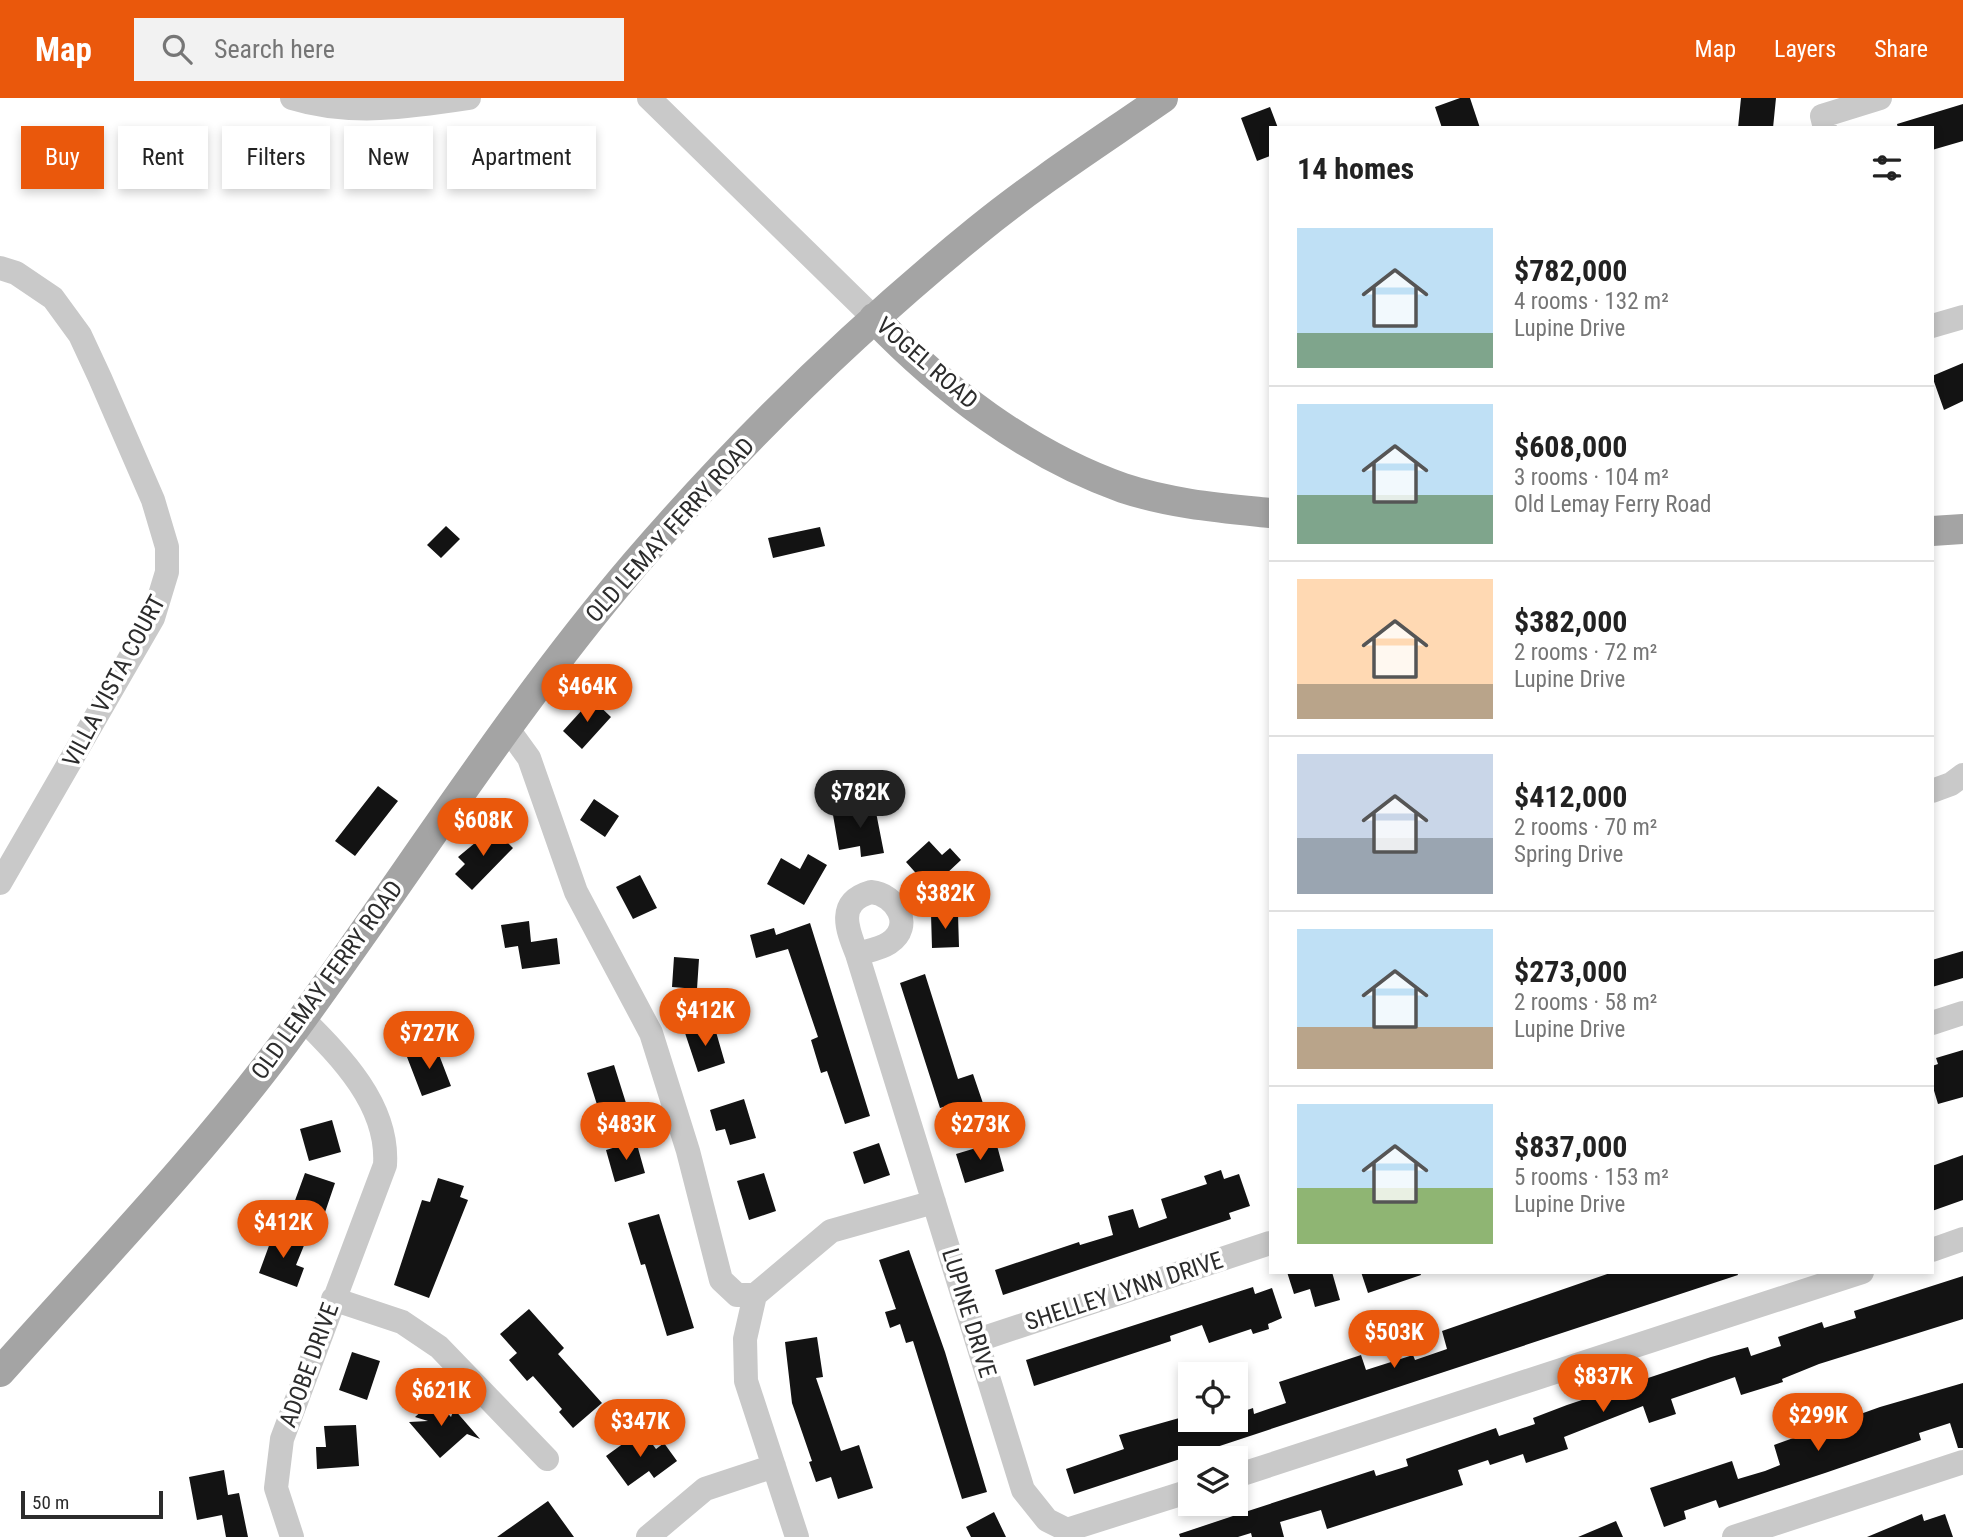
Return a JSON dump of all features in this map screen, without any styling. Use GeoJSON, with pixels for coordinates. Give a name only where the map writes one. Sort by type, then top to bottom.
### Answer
{"type":"FeatureCollection","features":[{"type":"Feature","properties":{"kind":"main road","name":"OLD LEMAY FERRY ROAD"},"geometry":{"type":"LineString","coordinates":[[0,1372],[163,1195],[302,1018],[508,729],[598,608],[638,560],[753,436],[874,318],[1025,194],[1163,98]]}},
{"type":"Feature","properties":{"kind":"main road","name":"VOGEL ROAD"},"geometry":{"type":"LineString","coordinates":[[874,318],[908,353],[982,412],[1060,461],[1124,488],[1197,506],[1269,513]]}},
{"type":"Feature","properties":{"kind":"main road"},"geometry":{"type":"LineString","coordinates":[[1934,531],[1963,529]]}},
{"type":"Feature","properties":{"kind":"street"},"geometry":{"type":"LineString","coordinates":[[292,98],[364,109],[398,109],[469,98]]}},
{"type":"Feature","properties":{"kind":"street","name":"VOGEL ROAD"},"geometry":{"type":"LineString","coordinates":[[649,98],[874,318]]}},
{"type":"Feature","properties":{"kind":"street"},"geometry":{"type":"LineString","coordinates":[[1824,126],[1822,116],[1880,98]]}},
{"type":"Feature","properties":{"kind":"street","name":"VILLA VISTA COURT"},"geometry":{"type":"LineString","coordinates":[[0,268],[16,273],[53,298],[80,335],[153,500],[167,547],[167,572],[153,618],[0,883]]}},
{"type":"Feature","properties":{"kind":"street"},"geometry":{"type":"LineString","coordinates":[[1934,325],[1963,317]]}},
{"type":"Feature","properties":{"kind":"street"},"geometry":{"type":"LineString","coordinates":[[508,729],[529,758],[576,892],[651,1033],[688,1151],[721,1279],[737,1295],[755,1294],[831,1231],[934,1202]]}},
{"type":"Feature","properties":{"kind":"street"},"geometry":{"type":"LineString","coordinates":[[1934,790],[1951,785],[1963,775]]}},
{"type":"Feature","properties":{"kind":"street","name":"LUPINE DRIVE"},"geometry":{"type":"LineString","coordinates":[[857,954],[1023,1490],[1047,1520],[1068,1530],[1178,1495]]}},
{"type":"Feature","properties":{"kind":"street"},"geometry":{"type":"LineString","coordinates":[[1934,1022],[1963,1013]]}},
{"type":"Feature","properties":{"kind":"street","name":"ADOBE DRIVE"},"geometry":{"type":"LineString","coordinates":[[292,1537],[276,1488],[278,1457],[333,1299],[385,1165],[386,1147],[378,1119],[346,1063],[302,1018]]}},
{"type":"Feature","properties":{"kind":"street"},"geometry":{"type":"LineString","coordinates":[[1934,1249],[1963,1240]]}},
{"type":"Feature","properties":{"kind":"street","name":"SHELLEY LYNN DRIVE"},"geometry":{"type":"LineString","coordinates":[[978,1340],[1269,1242]]}},
{"type":"Feature","properties":{"kind":"street"},"geometry":{"type":"LineString","coordinates":[[1248,1472],[1856,1274]]}},
{"type":"Feature","properties":{"kind":"street"},"geometry":{"type":"LineString","coordinates":[[755,1294],[745,1339],[746,1381],[797,1537]]}},
{"type":"Feature","properties":{"kind":"street"},"geometry":{"type":"LineString","coordinates":[[333,1299],[402,1322],[439,1347],[547,1459]]}},
{"type":"Feature","properties":{"kind":"street"},"geometry":{"type":"LineString","coordinates":[[1734,1537],[1963,1462]]}},
{"type":"Feature","properties":{"kind":"street"},"geometry":{"type":"LineString","coordinates":[[648,1537],[705,1489],[774,1466]]}},
{"type":"Feature","properties":{"kind":"building"},"geometry":{"type":"Polygon","coordinates":[[[1460,98],[1470,98],[1479,126],[1441,126],[1435,107],[1460,98]]]}},
{"type":"Feature","properties":{"kind":"building"},"geometry":{"type":"Polygon","coordinates":[[[1741,98],[1776,98],[1773,126],[1738,126],[1741,98]]]}},
{"type":"Feature","properties":{"kind":"building"},"geometry":{"type":"Polygon","coordinates":[[[1963,104],[1963,141],[1934,149],[1934,126],[1897,124],[1963,104]]]}},
{"type":"Feature","properties":{"kind":"building"},"geometry":{"type":"Polygon","coordinates":[[[1270,107],[1277,126],[1269,126],[1269,156],[1257,161],[1241,118],[1270,107]]]}},
{"type":"Feature","properties":{"kind":"building"},"geometry":{"type":"Polygon","coordinates":[[[1963,363],[1963,401],[1944,410],[1934,375],[1963,363]]]}},
{"type":"Feature","properties":{"kind":"building"},"geometry":{"type":"Polygon","coordinates":[[[446,526],[460,539],[441,558],[427,545],[446,526]]]}},
{"type":"Feature","properties":{"kind":"building"},"geometry":{"type":"Polygon","coordinates":[[[820,527],[825,546],[773,558],[768,538],[820,527]]]}},
{"type":"Feature","properties":{"kind":"building"},"geometry":{"type":"Polygon","coordinates":[[[592,699],[611,717],[582,749],[563,731],[592,699]]]}},
{"type":"Feature","properties":{"kind":"building"},"geometry":{"type":"Polygon","coordinates":[[[378,786],[398,801],[355,856],[335,841],[378,786]]]}},
{"type":"Feature","properties":{"kind":"building"},"geometry":{"type":"Polygon","coordinates":[[[594,799],[619,816],[605,837],[580,820],[594,799]]]}},
{"type":"Feature","properties":{"kind":"building"},"geometry":{"type":"Polygon","coordinates":[[[874,802],[884,853],[861,857],[860,846],[839,850],[833,815],[858,810],[858,805],[874,802]]]}},
{"type":"Feature","properties":{"kind":"building"},"geometry":{"type":"Polygon","coordinates":[[[493,828],[513,848],[472,890],[455,874],[465,864],[458,857],[493,828]]]}},
{"type":"Feature","properties":{"kind":"building"},"geometry":{"type":"Polygon","coordinates":[[[929,841],[942,855],[950,848],[961,860],[930,889],[906,862],[929,841]]]}},
{"type":"Feature","properties":{"kind":"building"},"geometry":{"type":"Polygon","coordinates":[[[808,854],[827,865],[804,905],[767,884],[781,858],[800,869],[808,854]]]}},
{"type":"Feature","properties":{"kind":"building"},"geometry":{"type":"Polygon","coordinates":[[[640,875],[657,908],[633,919],[616,887],[640,875]]]}},
{"type":"Feature","properties":{"kind":"building"},"geometry":{"type":"Polygon","coordinates":[[[931,914],[958,914],[959,947],[932,948],[931,914]]]}},
{"type":"Feature","properties":{"kind":"building"},"geometry":{"type":"Polygon","coordinates":[[[529,921],[531,942],[557,938],[560,964],[522,969],[518,946],[505,948],[501,925],[529,921]]]}},
{"type":"Feature","properties":{"kind":"building"},"geometry":{"type":"Polygon","coordinates":[[[810,923],[870,1116],[845,1124],[827,1071],[821,1073],[811,1040],[818,1037],[788,949],[756,958],[750,935],[774,928],[776,935],[810,923]]]}},
{"type":"Feature","properties":{"kind":"building"},"geometry":{"type":"Polygon","coordinates":[[[1963,951],[1963,978],[1934,986],[1934,959],[1963,951]]]}},
{"type":"Feature","properties":{"kind":"building"},"geometry":{"type":"Polygon","coordinates":[[[674,957],[699,959],[697,989],[672,987],[674,957]]]}},
{"type":"Feature","properties":{"kind":"building"},"geometry":{"type":"Polygon","coordinates":[[[925,974],[958,1079],[973,1074],[987,1115],[954,1126],[947,1106],[940,1108],[900,983],[925,974]]]}},
{"type":"Feature","properties":{"kind":"building"},"geometry":{"type":"Polygon","coordinates":[[[714,1025],[725,1063],[698,1072],[685,1033],[714,1025]]]}},
{"type":"Feature","properties":{"kind":"building"},"geometry":{"type":"Polygon","coordinates":[[[436,1047],[451,1086],[422,1096],[407,1057],[436,1047]]]}},
{"type":"Feature","properties":{"kind":"building"},"geometry":{"type":"Polygon","coordinates":[[[1963,1050],[1963,1097],[1938,1104],[1934,1091],[1934,1065],[1938,1064],[1936,1058],[1963,1050]]]}},
{"type":"Feature","properties":{"kind":"building"},"geometry":{"type":"Polygon","coordinates":[[[614,1065],[626,1103],[599,1111],[587,1073],[614,1065]]]}},
{"type":"Feature","properties":{"kind":"building"},"geometry":{"type":"Polygon","coordinates":[[[744,1099],[756,1138],[730,1145],[725,1129],[716,1131],[710,1110],[744,1099]]]}},
{"type":"Feature","properties":{"kind":"building"},"geometry":{"type":"Polygon","coordinates":[[[332,1120],[341,1152],[309,1161],[300,1129],[332,1120]]]}},
{"type":"Feature","properties":{"kind":"building"},"geometry":{"type":"Polygon","coordinates":[[[636,1141],[645,1173],[615,1182],[606,1150],[636,1141]]]}},
{"type":"Feature","properties":{"kind":"building"},"geometry":{"type":"Polygon","coordinates":[[[996,1142],[1004,1171],[965,1183],[956,1154],[996,1142]]]}},
{"type":"Feature","properties":{"kind":"building"},"geometry":{"type":"Polygon","coordinates":[[[879,1143],[890,1175],[864,1184],[853,1152],[879,1143]]]}},
{"type":"Feature","properties":{"kind":"building"},"geometry":{"type":"Polygon","coordinates":[[[1963,1155],[1963,1200],[1934,1210],[1934,1165],[1963,1155]]]}},
{"type":"Feature","properties":{"kind":"building"},"geometry":{"type":"Polygon","coordinates":[[[1221,1170],[1224,1179],[1239,1174],[1250,1206],[1229,1213],[1231,1219],[1003,1295],[995,1270],[1079,1242],[1080,1245],[1113,1235],[1108,1216],[1133,1209],[1139,1228],[1167,1218],[1161,1199],[1207,1184],[1204,1176],[1221,1170]]]}},
{"type":"Feature","properties":{"kind":"building"},"geometry":{"type":"Polygon","coordinates":[[[305,1173],[335,1183],[320,1227],[300,1220],[303,1210],[293,1206],[305,1173]]]}},
{"type":"Feature","properties":{"kind":"building"},"geometry":{"type":"Polygon","coordinates":[[[764,1173],[776,1211],[749,1220],[737,1181],[764,1173]]]}},
{"type":"Feature","properties":{"kind":"building"},"geometry":{"type":"Polygon","coordinates":[[[438,1178],[464,1186],[460,1197],[468,1200],[429,1298],[394,1285],[422,1200],[430,1202],[438,1178]]]}},
{"type":"Feature","properties":{"kind":"building"},"geometry":{"type":"Polygon","coordinates":[[[659,1214],[694,1328],[667,1336],[645,1264],[641,1265],[628,1223],[659,1214]]]}},
{"type":"Feature","properties":{"kind":"building"},"geometry":{"type":"Polygon","coordinates":[[[274,1232],[305,1243],[296,1265],[304,1268],[297,1287],[259,1273],[274,1232]]]}},
{"type":"Feature","properties":{"kind":"building"},"geometry":{"type":"Polygon","coordinates":[[[909,1250],[945,1352],[987,1492],[962,1499],[913,1341],[906,1343],[900,1324],[890,1328],[885,1312],[896,1309],[879,1260],[909,1250]]]}},
{"type":"Feature","properties":{"kind":"building"},"geometry":{"type":"Polygon","coordinates":[[[1288,1274],[1333,1274],[1340,1300],[1315,1307],[1310,1289],[1294,1294],[1288,1274]]]}},
{"type":"Feature","properties":{"kind":"building"},"geometry":{"type":"Polygon","coordinates":[[[1362,1274],[1421,1274],[1421,1275],[1368,1293],[1362,1274]]]}},
{"type":"Feature","properties":{"kind":"building"},"geometry":{"type":"Polygon","coordinates":[[[1607,1274],[1738,1275],[1220,1446],[1178,1446],[1178,1460],[1074,1494],[1066,1469],[1124,1449],[1119,1435],[1178,1418],[1178,1432],[1248,1432],[1248,1410],[1253,1408],[1254,1414],[1286,1403],[1279,1382],[1361,1355],[1366,1370],[1413,1355],[1415,1360],[1447,1349],[1442,1331],[1607,1274]]]}},
{"type":"Feature","properties":{"kind":"building"},"geometry":{"type":"Polygon","coordinates":[[[1963,1276],[1963,1319],[1819,1364],[1782,1379],[1783,1382],[1741,1395],[1735,1377],[1671,1399],[1676,1414],[1649,1423],[1643,1406],[1564,1437],[1568,1449],[1526,1463],[1523,1454],[1490,1465],[1488,1460],[1458,1470],[1463,1485],[1327,1529],[1321,1510],[1280,1522],[1284,1537],[1252,1537],[1251,1533],[1238,1537],[1180,1537],[1179,1534],[1234,1516],[1248,1516],[1248,1511],[1374,1470],[1376,1476],[1408,1466],[1406,1459],[1496,1428],[1499,1436],[1535,1424],[1533,1418],[1567,1405],[1711,1357],[1748,1347],[1751,1356],[1781,1346],[1778,1337],[1822,1322],[1824,1328],[1856,1318],[1854,1311],[1963,1276]]]}},
{"type":"Feature","properties":{"kind":"building"},"geometry":{"type":"Polygon","coordinates":[[[1253,1287],[1255,1294],[1272,1288],[1282,1318],[1268,1324],[1269,1329],[1253,1334],[1251,1329],[1209,1343],[1202,1325],[1170,1336],[1171,1341],[1034,1386],[1026,1360],[1253,1287]]]}},
{"type":"Feature","properties":{"kind":"building"},"geometry":{"type":"Polygon","coordinates":[[[529,1309],[564,1348],[558,1354],[602,1403],[573,1428],[559,1412],[562,1409],[533,1376],[527,1381],[509,1360],[517,1353],[500,1334],[529,1309]]]}},
{"type":"Feature","properties":{"kind":"building"},"geometry":{"type":"Polygon","coordinates":[[[817,1337],[823,1377],[816,1378],[841,1451],[859,1445],[873,1488],[838,1499],[831,1477],[816,1482],[809,1462],[812,1461],[792,1403],[785,1342],[817,1337]]]}},
{"type":"Feature","properties":{"kind":"building"},"geometry":{"type":"Polygon","coordinates":[[[352,1352],[380,1361],[367,1400],[339,1390],[352,1352]]]}},
{"type":"Feature","properties":{"kind":"building"},"geometry":{"type":"Polygon","coordinates":[[[1963,1383],[1963,1448],[1958,1448],[1950,1423],[1919,1433],[1921,1440],[1825,1473],[1719,1508],[1716,1500],[1684,1511],[1686,1519],[1664,1527],[1650,1488],[1732,1461],[1738,1479],[1765,1471],[1780,1465],[1774,1445],[1880,1407],[1963,1383]]]}},
{"type":"Feature","properties":{"kind":"building"},"geometry":{"type":"Polygon","coordinates":[[[435,1399],[451,1417],[454,1409],[480,1439],[467,1434],[440,1458],[409,1422],[428,1421],[415,1417],[435,1399]]]}},
{"type":"Feature","properties":{"kind":"building"},"geometry":{"type":"Polygon","coordinates":[[[356,1425],[359,1466],[317,1469],[316,1447],[326,1447],[324,1426],[356,1425]]]}},
{"type":"Feature","properties":{"kind":"building"},"geometry":{"type":"Polygon","coordinates":[[[642,1430],[656,1449],[664,1443],[677,1461],[654,1478],[649,1471],[628,1486],[606,1456],[642,1430]]]}},
{"type":"Feature","properties":{"kind":"building"},"geometry":{"type":"Polygon","coordinates":[[[224,1470],[228,1495],[239,1493],[248,1537],[226,1537],[222,1515],[197,1520],[189,1477],[224,1470]]]}},
{"type":"Feature","properties":{"kind":"building"},"geometry":{"type":"Polygon","coordinates":[[[548,1501],[574,1537],[497,1537],[548,1501]]]}},
{"type":"Feature","properties":{"kind":"building"},"geometry":{"type":"Polygon","coordinates":[[[994,1512],[1006,1537],[971,1537],[966,1527],[994,1512]]]}},
{"type":"Feature","properties":{"kind":"building"},"geometry":{"type":"Polygon","coordinates":[[[1922,1514],[1924,1521],[1945,1514],[1953,1537],[1867,1537],[1922,1514]]]}},
{"type":"Feature","properties":{"kind":"building"},"geometry":{"type":"Polygon","coordinates":[[[1616,1521],[1623,1537],[1578,1537],[1616,1521]]]}}]}
